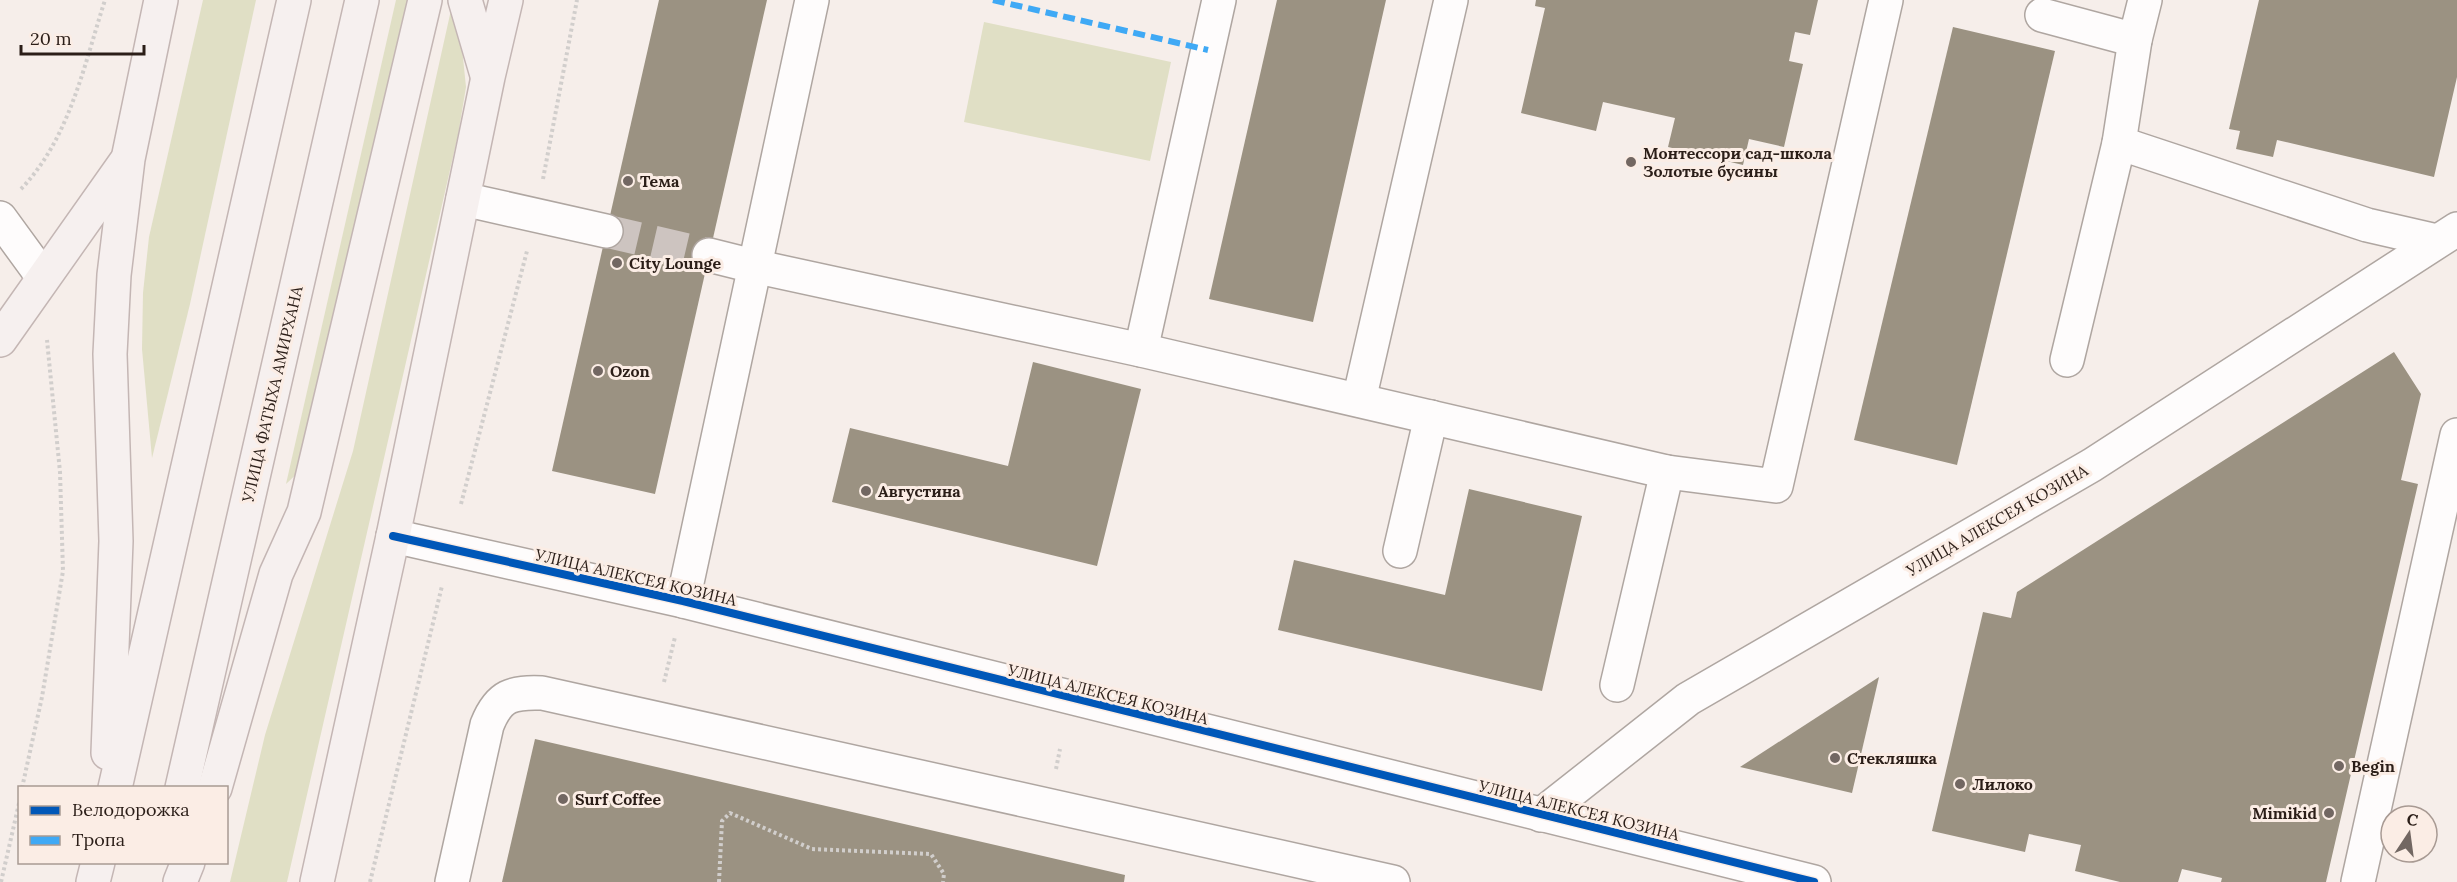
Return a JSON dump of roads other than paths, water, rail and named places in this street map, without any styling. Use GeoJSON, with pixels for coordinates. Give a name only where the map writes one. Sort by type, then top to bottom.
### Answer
{"type":"FeatureCollection","features":[{"type":"Feature","properties":{"kind":"main road"},"geometry":{"type":"LineString","coordinates":[[107,786],[116,541],[110,354],[114,275],[128,159],[161,0]]}},
{"type":"Feature","properties":{"kind":"main road"},"geometry":{"type":"LineString","coordinates":[[115,786],[294,0]]}},
{"type":"Feature","properties":{"kind":"main road","name":"УЛИЦА ФАТЫХА АМИРХАНА"},"geometry":{"type":"LineString","coordinates":[[182,786],[362,0]]}},
{"type":"Feature","properties":{"kind":"main road"},"geometry":{"type":"LineString","coordinates":[[216,786],[276,574],[304,512],[425,0]]}},
{"type":"Feature","properties":{"kind":"main road"},"geometry":{"type":"LineString","coordinates":[[465,0],[488,77]]}},
{"type":"Feature","properties":{"kind":"main road"},"geometry":{"type":"LineString","coordinates":[[317,882],[393,536],[506,0]]}},
{"type":"Feature","properties":{"kind":"main road"},"geometry":{"type":"LineString","coordinates":[[0,340],[128,159]]}},
{"type":"Feature","properties":{"kind":"main road"},"geometry":{"type":"LineString","coordinates":[[93,882],[98,864]]}},
{"type":"Feature","properties":{"kind":"main road"},"geometry":{"type":"LineString","coordinates":[[161,882],[165,864]]}},
{"type":"Feature","properties":{"kind":"main road"},"geometry":{"type":"LineString","coordinates":[[180,882],[187,864]]}},
{"type":"Feature","properties":{"kind":"street"},"geometry":{"type":"LineString","coordinates":[[683,601],[753,266],[812,0]]}},
{"type":"Feature","properties":{"kind":"street"},"geometry":{"type":"LineString","coordinates":[[1141,350],[1219,0]]}},
{"type":"Feature","properties":{"kind":"street"},"geometry":{"type":"LineString","coordinates":[[1359,400],[1451,0]]}},
{"type":"Feature","properties":{"kind":"street"},"geometry":{"type":"LineString","coordinates":[[709,255],[1141,350],[1667,471],[1776,486],[1886,0]]}},
{"type":"Feature","properties":{"kind":"street"},"geometry":{"type":"LineString","coordinates":[[2067,360],[2119,143],[2134,40],[2145,0]]}},
{"type":"Feature","properties":{"kind":"street"},"geometry":{"type":"LineString","coordinates":[[2042,15],[2134,40]]}},
{"type":"Feature","properties":{"kind":"street"},"geometry":{"type":"LineString","coordinates":[[2119,143],[2367,225],[2447,235]]}},
{"type":"Feature","properties":{"kind":"street"},"geometry":{"type":"LineString","coordinates":[[463,199],[606,231]]}},
{"type":"Feature","properties":{"kind":"street"},"geometry":{"type":"LineString","coordinates":[[0,218],[43,277]]}},
{"type":"Feature","properties":{"kind":"street","name":"УЛИЦА АЛЕКСЕЯ КОЗИНА"},"geometry":{"type":"LineString","coordinates":[[1542,815],[1688,699],[2092,465],[2447,235]]}},
{"type":"Feature","properties":{"kind":"street"},"geometry":{"type":"LineString","coordinates":[[1400,551],[1431,417]]}},
{"type":"Feature","properties":{"kind":"street"},"geometry":{"type":"LineString","coordinates":[[2358,882],[2457,435]]}},
{"type":"Feature","properties":{"kind":"street"},"geometry":{"type":"LineString","coordinates":[[1617,685],[1667,471]]}},
{"type":"Feature","properties":{"kind":"street","name":"УЛИЦА АЛЕКСЕЯ КОЗИНА"},"geometry":{"type":"LineString","coordinates":[[393,536],[683,601],[1814,882]]}},
{"type":"Feature","properties":{"kind":"street"},"geometry":{"type":"LineString","coordinates":[[452,882],[487,725],[492,711],[503,699],[518,692],[542,693],[1393,882]]}},
{"type":"Feature","properties":{"kind":"tunnel"},"geometry":{"type":"LineString","coordinates":[[606,231],[709,255]]}},
{"type":"Feature","properties":{"kind":"place","name":"Монтессори сад-школа Золотые бусины"},"geometry":{"type":"Point","coordinates":[1631,162]}},
{"type":"Feature","properties":{"kind":"place","name":"Тема"},"geometry":{"type":"Point","coordinates":[628,181]}},
{"type":"Feature","properties":{"kind":"place","name":"City Lounge"},"geometry":{"type":"Point","coordinates":[617,263]}},
{"type":"Feature","properties":{"kind":"place","name":"Ozon"},"geometry":{"type":"Point","coordinates":[598,371]}},
{"type":"Feature","properties":{"kind":"place","name":"Августина"},"geometry":{"type":"Point","coordinates":[866,491]}},
{"type":"Feature","properties":{"kind":"place","name":"Стекляшка"},"geometry":{"type":"Point","coordinates":[1835,758]}},
{"type":"Feature","properties":{"kind":"place","name":"Begin"},"geometry":{"type":"Point","coordinates":[2339,766]}},
{"type":"Feature","properties":{"kind":"place","name":"Лилоко"},"geometry":{"type":"Point","coordinates":[1960,784]}},
{"type":"Feature","properties":{"kind":"place","name":"Surf Coffee"},"geometry":{"type":"Point","coordinates":[563,799]}},
{"type":"Feature","properties":{"kind":"place","name":"Mimikid"},"geometry":{"type":"Point","coordinates":[2329,813]}}]}
